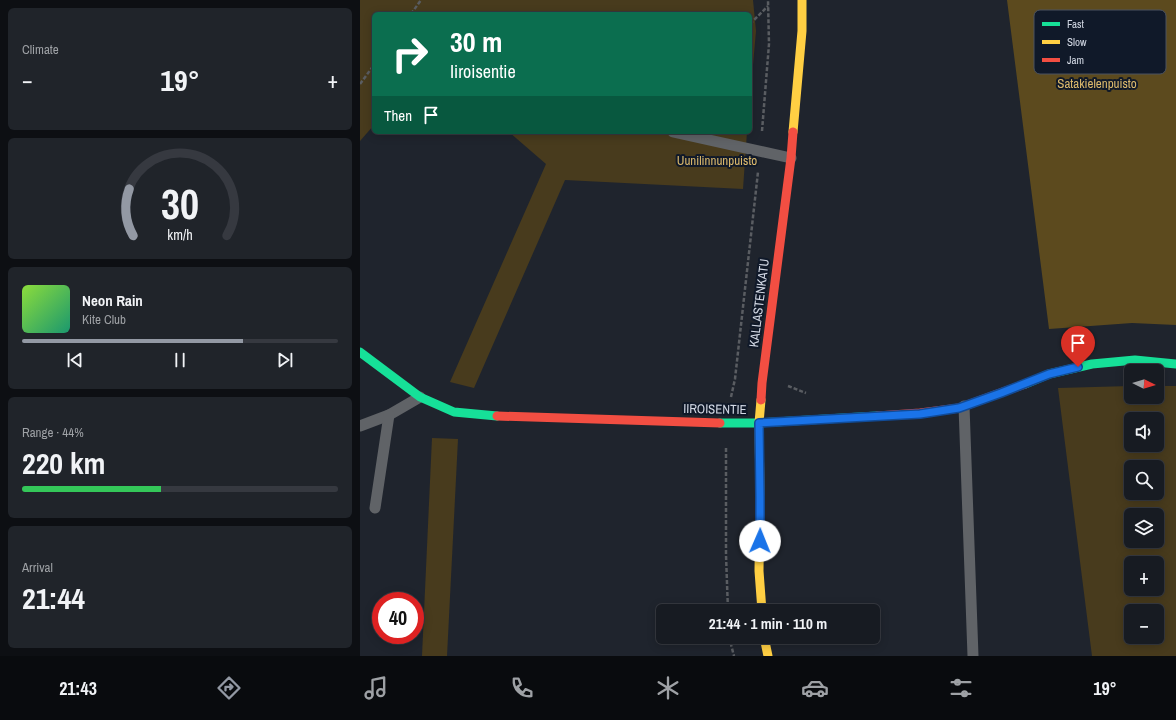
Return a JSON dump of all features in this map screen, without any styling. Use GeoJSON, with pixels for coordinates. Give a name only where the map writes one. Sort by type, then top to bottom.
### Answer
{"type":"FeatureCollection","features":[{"type":"Feature","properties":{"kind":"street","name":"KALLASTENKATU"},"geometry":{"type":"LineString","coordinates":[[761,604],[759,571],[759,423],[762,383],[791,158],[802,31],[802,0]]}},
{"type":"Feature","properties":{"kind":"street","name":"IIROISENTIE"},"geometry":{"type":"LineString","coordinates":[[360,352],[420,397],[454,412],[497,416],[726,423],[759,423],[920,414],[959,408],[1049,374],[1092,364],[1135,360],[1176,364]]}},
{"type":"Feature","properties":{"kind":"street"},"geometry":{"type":"LineString","coordinates":[[765,644],[768,656]]}},
{"type":"Feature","properties":{"kind":"lane"},"geometry":{"type":"LineString","coordinates":[[681,134],[791,158]]}},
{"type":"Feature","properties":{"kind":"lane"},"geometry":{"type":"LineString","coordinates":[[360,426],[389,415],[420,397]]}},
{"type":"Feature","properties":{"kind":"lane"},"geometry":{"type":"LineString","coordinates":[[964,406],[972,656]]}},
{"type":"Feature","properties":{"kind":"lane"},"geometry":{"type":"LineString","coordinates":[[376,508],[389,415]]}},
{"type":"Feature","properties":{"kind":"path"},"geometry":{"type":"LineString","coordinates":[[412,12],[421,0]]}},
{"type":"Feature","properties":{"kind":"path"},"geometry":{"type":"LineString","coordinates":[[752,22],[769,5]]}},
{"type":"Feature","properties":{"kind":"path"},"geometry":{"type":"LineString","coordinates":[[360,84],[372,68]]}},
{"type":"Feature","properties":{"kind":"path"},"geometry":{"type":"LineString","coordinates":[[734,379],[783,384],[800,392],[812,395]]}},
{"type":"Feature","properties":{"kind":"path"},"geometry":{"type":"LineString","coordinates":[[731,644],[734,656]]}},
{"type":"Feature","properties":{"kind":"green space"},"geometry":{"type":"Polygon","coordinates":[[[360,0],[753,0],[756,31],[752,76],[752,12],[372,12],[372,127],[360,141],[360,0]]]}},
{"type":"Feature","properties":{"kind":"green space","name":"Satakielenpuisto"},"geometry":{"type":"Polygon","coordinates":[[[1007,0],[1176,0],[1176,325],[1132,323],[1049,329],[1007,0]]]}},
{"type":"Feature","properties":{"kind":"green space","name":"Uunilinnunpuisto"},"geometry":{"type":"Polygon","coordinates":[[[511,134],[747,134],[743,189],[565,180],[474,388],[450,382],[546,164],[511,134]]]}},
{"type":"Feature","properties":{"kind":"green space"},"geometry":{"type":"Polygon","coordinates":[[[1124,386],[1124,404],[1164,404],[1164,386],[1176,386],[1176,656],[1092,656],[1058,388],[1124,386]]]}},
{"type":"Feature","properties":{"kind":"green space"},"geometry":{"type":"Polygon","coordinates":[[[432,438],[458,439],[447,656],[422,656],[423,644],[424,644],[424,612],[432,438]]]}},
{"type":"Feature","properties":{"kind":"traffic: fast"},"geometry":{"type":"LineString","coordinates":[[360,352],[420,397],[454,412],[497,416]]}},
{"type":"Feature","properties":{"kind":"traffic: fast"},"geometry":{"type":"LineString","coordinates":[[1025,384],[1049,374],[1092,364],[1135,360],[1176,364]]}},
{"type":"Feature","properties":{"kind":"traffic: fast"},"geometry":{"type":"LineString","coordinates":[[720,423],[759,423],[877,416]]}},
{"type":"Feature","properties":{"kind":"traffic: slow"},"geometry":{"type":"LineString","coordinates":[[793,132],[802,31],[802,0]]}},
{"type":"Feature","properties":{"kind":"traffic: slow"},"geometry":{"type":"LineString","coordinates":[[761,400],[759,423],[759,571],[761,604]]}},
{"type":"Feature","properties":{"kind":"traffic: slow"},"geometry":{"type":"LineString","coordinates":[[765,644],[768,656]]}},
{"type":"Feature","properties":{"kind":"traffic: jam"},"geometry":{"type":"LineString","coordinates":[[761,400],[793,132]]}},
{"type":"Feature","properties":{"kind":"traffic: jam"},"geometry":{"type":"LineString","coordinates":[[877,416],[959,408],[1025,384]]}},
{"type":"Feature","properties":{"kind":"traffic: jam"},"geometry":{"type":"LineString","coordinates":[[497,416],[720,423]]}},
{"type":"Feature","properties":{"kind":"route"},"geometry":{"type":"LineString","coordinates":[[760,541],[759,423],[920,414],[959,408],[1049,374],[1078,367]]}}]}
